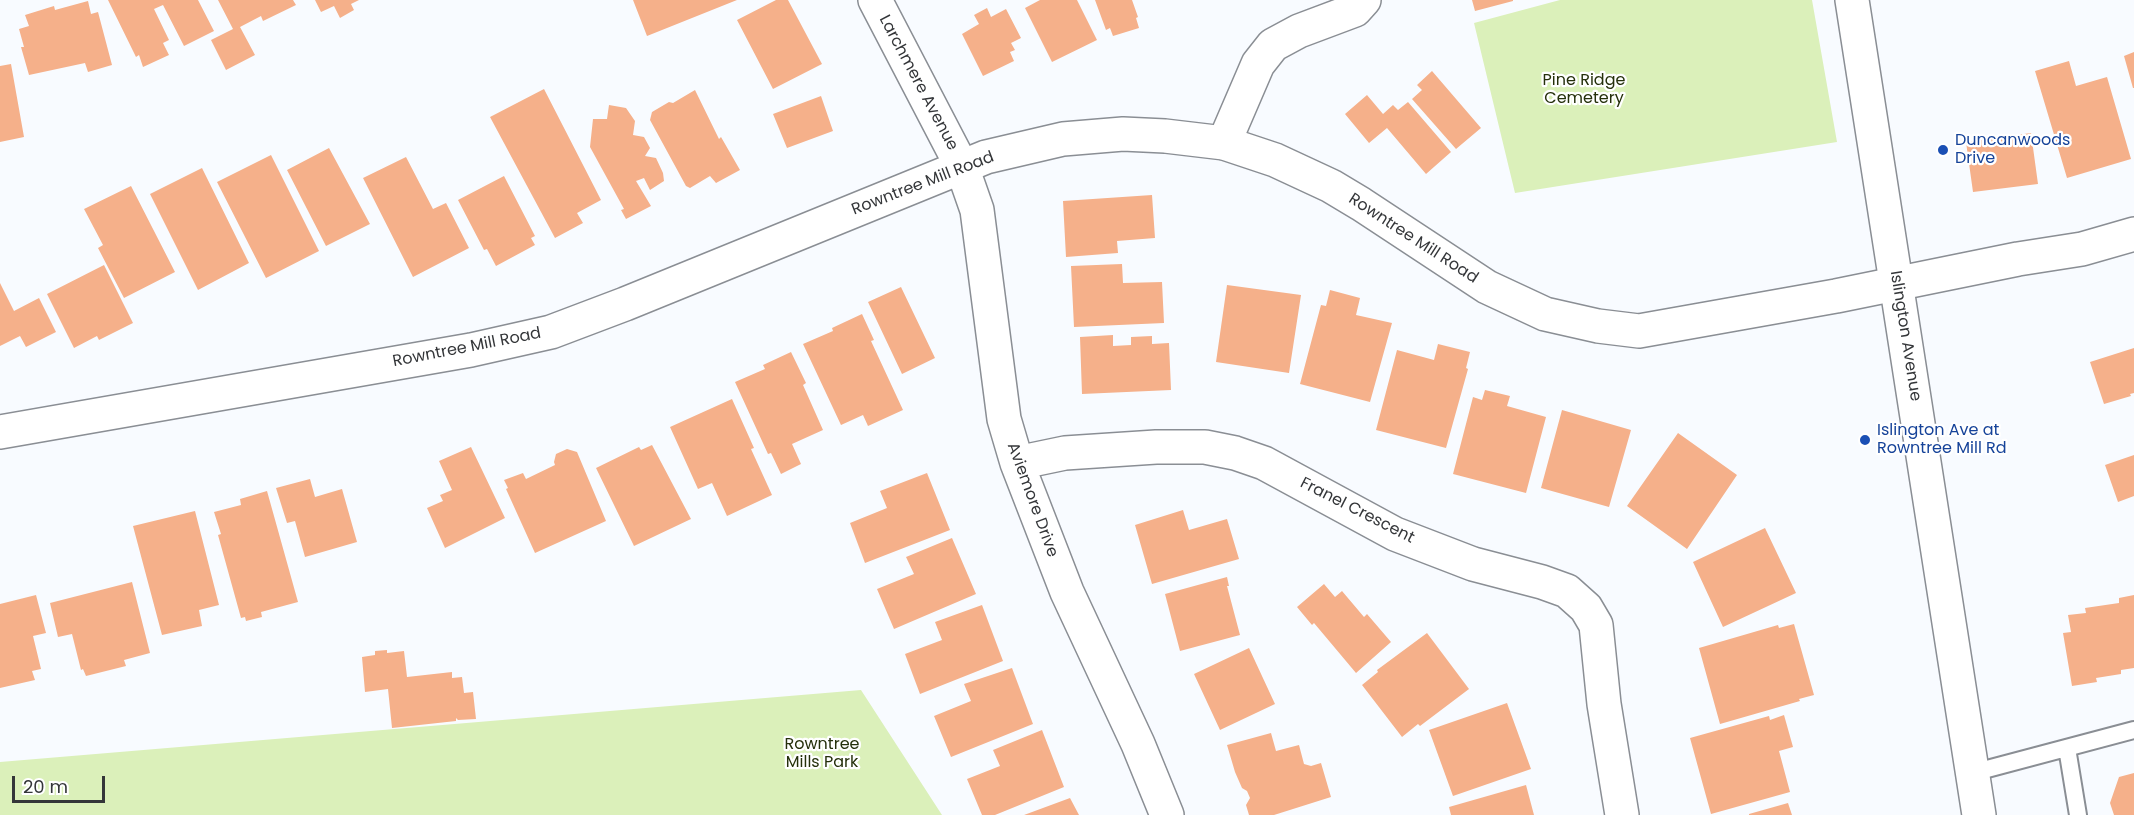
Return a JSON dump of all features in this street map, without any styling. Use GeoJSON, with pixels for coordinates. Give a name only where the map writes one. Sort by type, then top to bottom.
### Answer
{"type":"FeatureCollection","features":[{"type":"Feature","properties":{"kind":"street","name":"Larchmere Avenue"},"geometry":{"type":"LineString","coordinates":[[875,0],[962,167]]}},
{"type":"Feature","properties":{"kind":"street"},"geometry":{"type":"LineString","coordinates":[[1224,143],[1258,64],[1273,45],[1299,31],[1355,10],[1364,0]]}},
{"type":"Feature","properties":{"kind":"street","name":"Islington Avenue"},"geometry":{"type":"LineString","coordinates":[[1852,0],[1979,815]]}},
{"type":"Feature","properties":{"kind":"street","name":"Rowntree Mill Road"},"geometry":{"type":"LineString","coordinates":[[0,432],[471,350],[551,332],[986,157],[1063,139],[1123,134],[1166,136],[1224,143],[1275,160],[1331,186],[1487,287],[1545,314],[1598,326],[1639,331],[1897,284]]}},
{"type":"Feature","properties":{"kind":"street","name":"Aviemore Drive"},"geometry":{"type":"LineString","coordinates":[[962,167],[977,210],[1004,419],[1017,463],[1067,592],[1138,744],[1167,815]]}},
{"type":"Feature","properties":{"kind":"street"},"geometry":{"type":"LineString","coordinates":[[1897,284],[2018,259],[2082,249],[2134,234]]}},
{"type":"Feature","properties":{"kind":"street","name":"Franel Crescent"},"geometry":{"type":"LineString","coordinates":[[1017,463],[1065,453],[1156,447],[1205,447],[1235,453],[1264,463],[1395,534],[1473,564],[1567,591],[1586,608],[1596,625],[1604,704],[1622,815]]}},
{"type":"Feature","properties":{"kind":"lane"},"geometry":{"type":"LineString","coordinates":[[1972,773],[2134,730]]}},
{"type":"Feature","properties":{"kind":"lane"},"geometry":{"type":"LineString","coordinates":[[2067,748],[2078,815]]}},
{"type":"Feature","properties":{"kind":"green space","name":"Pine Ridge Cemetery"},"geometry":{"type":"Polygon","coordinates":[[[1560,0],[1812,0],[1837,142],[1515,193],[1474,23],[1560,0]]]}},
{"type":"Feature","properties":{"kind":"green space","name":"Rowntree Mills Park"},"geometry":{"type":"Polygon","coordinates":[[[861,690],[942,815],[0,815],[0,762],[861,690]]]}},
{"type":"Feature","properties":{"kind":"building"},"geometry":{"type":"Polygon","coordinates":[[[108,0],[198,0],[214,31],[184,46],[163,5],[154,9],[169,40],[163,43],[169,55],[143,67],[139,55],[136,57],[108,0]]]}},
{"type":"Feature","properties":{"kind":"building"},"geometry":{"type":"Polygon","coordinates":[[[218,0],[293,0],[296,5],[263,21],[261,16],[240,27],[255,55],[226,70],[211,40],[233,29],[218,0]]]}},
{"type":"Feature","properties":{"kind":"building"},"geometry":{"type":"Polygon","coordinates":[[[315,0],[359,0],[351,4],[354,10],[340,18],[334,6],[321,12],[315,0]]]}},
{"type":"Feature","properties":{"kind":"building"},"geometry":{"type":"Polygon","coordinates":[[[633,0],[737,0],[647,36],[633,0]]]}},
{"type":"Feature","properties":{"kind":"building"},"geometry":{"type":"Polygon","coordinates":[[[776,0],[788,0],[822,64],[773,89],[737,20],[776,0]]]}},
{"type":"Feature","properties":{"kind":"building"},"geometry":{"type":"Polygon","coordinates":[[[1040,0],[1077,0],[1097,40],[1052,62],[1025,8],[1040,0]]]}},
{"type":"Feature","properties":{"kind":"building"},"geometry":{"type":"Polygon","coordinates":[[[1095,0],[1132,0],[1139,28],[1113,36],[1110,28],[1106,30],[1095,0]]]}},
{"type":"Feature","properties":{"kind":"building"},"geometry":{"type":"Polygon","coordinates":[[[1472,0],[1513,0],[1513,1],[1475,11],[1472,0]]]}},
{"type":"Feature","properties":{"kind":"building"},"geometry":{"type":"Polygon","coordinates":[[[88,1],[91,14],[98,12],[112,65],[88,72],[85,63],[29,75],[21,47],[24,47],[19,29],[29,26],[25,15],[54,6],[55,10],[88,1]]]}},
{"type":"Feature","properties":{"kind":"building"},"geometry":{"type":"Polygon","coordinates":[[[987,8],[991,17],[1006,9],[1021,38],[1011,43],[1015,50],[1010,52],[1014,61],[983,76],[962,34],[979,24],[974,15],[987,8]]]}},
{"type":"Feature","properties":{"kind":"building"},"geometry":{"type":"Polygon","coordinates":[[[2134,52],[2134,88],[2133,88],[2124,56],[2134,52]]]}},
{"type":"Feature","properties":{"kind":"building"},"geometry":{"type":"Polygon","coordinates":[[[2069,61],[2076,86],[2107,77],[2131,159],[2067,178],[2035,71],[2069,61]]]}},
{"type":"Feature","properties":{"kind":"building"},"geometry":{"type":"Polygon","coordinates":[[[11,64],[24,137],[0,142],[0,66],[11,64]]]}},
{"type":"Feature","properties":{"kind":"building"},"geometry":{"type":"Polygon","coordinates":[[[1432,71],[1481,128],[1456,149],[1412,99],[1422,90],[1417,85],[1432,71]]]}},
{"type":"Feature","properties":{"kind":"building"},"geometry":{"type":"Polygon","coordinates":[[[544,89],[601,200],[577,213],[583,223],[555,238],[490,117],[544,89]]]}},
{"type":"Feature","properties":{"kind":"building"},"geometry":{"type":"Polygon","coordinates":[[[695,90],[719,139],[721,137],[740,170],[716,183],[710,176],[690,188],[686,186],[650,120],[652,112],[695,90]]]}},
{"type":"Feature","properties":{"kind":"building"},"geometry":{"type":"Polygon","coordinates":[[[1367,95],[1383,114],[1393,105],[1398,110],[1408,102],[1451,152],[1426,174],[1387,128],[1369,143],[1345,114],[1367,95]]]}},
{"type":"Feature","properties":{"kind":"building"},"geometry":{"type":"Polygon","coordinates":[[[821,96],[833,131],[787,148],[773,114],[821,96]]]}},
{"type":"Feature","properties":{"kind":"building"},"geometry":{"type":"Polygon","coordinates":[[[609,105],[626,108],[635,121],[633,135],[644,137],[650,148],[645,156],[656,158],[663,173],[664,181],[650,190],[644,178],[636,181],[651,206],[626,219],[621,210],[624,209],[590,147],[593,119],[607,119],[609,105]]]}},
{"type":"Feature","properties":{"kind":"building"},"geometry":{"type":"Polygon","coordinates":[[[2031,133],[2038,184],[1973,192],[1966,142],[2031,133]]]}},
{"type":"Feature","properties":{"kind":"building"},"geometry":{"type":"Polygon","coordinates":[[[329,148],[370,224],[326,246],[287,170],[329,148]]]}},
{"type":"Feature","properties":{"kind":"building"},"geometry":{"type":"Polygon","coordinates":[[[271,155],[319,251],[266,278],[217,182],[271,155]]]}},
{"type":"Feature","properties":{"kind":"building"},"geometry":{"type":"Polygon","coordinates":[[[406,157],[433,209],[446,203],[469,248],[413,277],[363,178],[406,157]]]}},
{"type":"Feature","properties":{"kind":"building"},"geometry":{"type":"Polygon","coordinates":[[[202,168],[249,263],[198,290],[150,194],[202,168]]]}},
{"type":"Feature","properties":{"kind":"building"},"geometry":{"type":"Polygon","coordinates":[[[504,176],[535,236],[531,238],[535,245],[496,266],[487,249],[484,250],[458,200],[504,176]]]}},
{"type":"Feature","properties":{"kind":"building"},"geometry":{"type":"Polygon","coordinates":[[[131,186],[175,272],[124,298],[98,248],[103,245],[84,209],[131,186]]]}},
{"type":"Feature","properties":{"kind":"building"},"geometry":{"type":"Polygon","coordinates":[[[1152,195],[1155,238],[1117,241],[1118,253],[1066,257],[1063,201],[1152,195]]]}},
{"type":"Feature","properties":{"kind":"building"},"geometry":{"type":"Polygon","coordinates":[[[1122,264],[1123,283],[1162,282],[1164,323],[1074,327],[1071,266],[1122,264]]]}},
{"type":"Feature","properties":{"kind":"building"},"geometry":{"type":"Polygon","coordinates":[[[104,265],[133,323],[99,340],[97,336],[74,348],[47,294],[104,265]]]}},
{"type":"Feature","properties":{"kind":"building"},"geometry":{"type":"Polygon","coordinates":[[[0,283],[14,311],[39,298],[56,332],[26,347],[20,336],[0,346],[0,283]]]}},
{"type":"Feature","properties":{"kind":"building"},"geometry":{"type":"Polygon","coordinates":[[[1227,285],[1301,295],[1289,373],[1216,362],[1227,285]]]}},
{"type":"Feature","properties":{"kind":"building"},"geometry":{"type":"Polygon","coordinates":[[[901,287],[935,358],[902,374],[868,302],[901,287]]]}},
{"type":"Feature","properties":{"kind":"building"},"geometry":{"type":"Polygon","coordinates":[[[1330,290],[1360,298],[1356,315],[1392,323],[1370,402],[1300,384],[1321,305],[1326,306],[1330,290]]]}},
{"type":"Feature","properties":{"kind":"building"},"geometry":{"type":"Polygon","coordinates":[[[862,314],[874,340],[871,341],[903,410],[868,426],[863,415],[841,425],[803,344],[833,331],[832,328],[862,314]]]}},
{"type":"Feature","properties":{"kind":"building"},"geometry":{"type":"Polygon","coordinates":[[[1113,335],[1113,346],[1131,345],[1131,337],[1152,336],[1152,344],[1169,343],[1171,390],[1082,394],[1080,337],[1113,335]]]}},
{"type":"Feature","properties":{"kind":"building"},"geometry":{"type":"Polygon","coordinates":[[[1438,344],[1470,352],[1466,368],[1468,369],[1446,448],[1376,430],[1397,350],[1434,360],[1438,344]]]}},
{"type":"Feature","properties":{"kind":"building"},"geometry":{"type":"Polygon","coordinates":[[[2134,348],[2134,393],[2104,404],[2090,362],[2134,348]]]}},
{"type":"Feature","properties":{"kind":"building"},"geometry":{"type":"Polygon","coordinates":[[[791,352],[806,383],[803,385],[823,430],[792,444],[801,464],[781,474],[771,453],[768,454],[735,382],[765,369],[763,365],[791,352]]]}},
{"type":"Feature","properties":{"kind":"building"},"geometry":{"type":"Polygon","coordinates":[[[1485,390],[1510,396],[1507,406],[1546,417],[1526,493],[1453,474],[1473,397],[1482,400],[1485,390]]]}},
{"type":"Feature","properties":{"kind":"building"},"geometry":{"type":"Polygon","coordinates":[[[732,399],[772,495],[727,516],[712,483],[698,489],[670,427],[732,399]]]}},
{"type":"Feature","properties":{"kind":"building"},"geometry":{"type":"Polygon","coordinates":[[[1562,410],[1631,430],[1609,507],[1541,488],[1562,410]]]}},
{"type":"Feature","properties":{"kind":"building"},"geometry":{"type":"Polygon","coordinates":[[[1678,433],[1737,475],[1687,549],[1627,506],[1678,433]]]}},
{"type":"Feature","properties":{"kind":"building"},"geometry":{"type":"Polygon","coordinates":[[[652,445],[691,519],[634,546],[596,468],[639,447],[641,450],[652,445]]]}},
{"type":"Feature","properties":{"kind":"building"},"geometry":{"type":"Polygon","coordinates":[[[471,447],[505,518],[445,548],[427,508],[443,501],[440,495],[452,490],[439,461],[471,447]]]}},
{"type":"Feature","properties":{"kind":"building"},"geometry":{"type":"Polygon","coordinates":[[[567,449],[577,452],[606,521],[535,553],[504,480],[523,473],[526,479],[555,465],[556,454],[567,449]]]}},
{"type":"Feature","properties":{"kind":"building"},"geometry":{"type":"Polygon","coordinates":[[[2134,455],[2134,496],[2118,502],[2105,465],[2134,455]]]}},
{"type":"Feature","properties":{"kind":"building"},"geometry":{"type":"Polygon","coordinates":[[[927,473],[950,530],[865,563],[850,523],[887,508],[880,491],[927,473]]]}},
{"type":"Feature","properties":{"kind":"building"},"geometry":{"type":"Polygon","coordinates":[[[310,479],[315,497],[342,489],[357,542],[305,557],[295,521],[287,523],[276,488],[310,479]]]}},
{"type":"Feature","properties":{"kind":"building"},"geometry":{"type":"Polygon","coordinates":[[[267,491],[298,602],[261,612],[262,617],[246,621],[245,617],[241,618],[218,535],[221,534],[214,512],[241,505],[240,499],[267,491]]]}},
{"type":"Feature","properties":{"kind":"building"},"geometry":{"type":"Polygon","coordinates":[[[1183,510],[1189,530],[1227,519],[1239,559],[1152,584],[1135,525],[1183,510]]]}},
{"type":"Feature","properties":{"kind":"building"},"geometry":{"type":"Polygon","coordinates":[[[195,511],[219,605],[199,610],[202,626],[162,635],[133,526],[195,511]]]}},
{"type":"Feature","properties":{"kind":"building"},"geometry":{"type":"Polygon","coordinates":[[[1765,528],[1796,593],[1723,627],[1693,562],[1765,528]]]}},
{"type":"Feature","properties":{"kind":"building"},"geometry":{"type":"Polygon","coordinates":[[[952,538],[976,594],[894,629],[877,589],[914,574],[906,557],[952,538]]]}},
{"type":"Feature","properties":{"kind":"building"},"geometry":{"type":"Polygon","coordinates":[[[1227,577],[1229,586],[1227,586],[1240,635],[1180,651],[1165,594],[1227,577]]]}},
{"type":"Feature","properties":{"kind":"building"},"geometry":{"type":"Polygon","coordinates":[[[132,582],[150,653],[124,660],[126,666],[86,676],[83,669],[81,670],[72,634],[58,637],[50,603],[132,582]]]}},
{"type":"Feature","properties":{"kind":"building"},"geometry":{"type":"Polygon","coordinates":[[[1324,584],[1335,597],[1342,591],[1364,617],[1367,614],[1391,642],[1356,673],[1314,623],[1312,625],[1297,607],[1324,584]]]}},
{"type":"Feature","properties":{"kind":"building"},"geometry":{"type":"Polygon","coordinates":[[[36,595],[46,633],[33,636],[41,669],[32,671],[35,680],[0,688],[0,604],[36,595]]]}},
{"type":"Feature","properties":{"kind":"building"},"geometry":{"type":"Polygon","coordinates":[[[2134,595],[2134,668],[2121,670],[2121,674],[2096,678],[2097,682],[2072,686],[2063,633],[2071,632],[2068,615],[2086,613],[2085,608],[2119,603],[2119,598],[2134,595]]]}},
{"type":"Feature","properties":{"kind":"building"},"geometry":{"type":"Polygon","coordinates":[[[982,605],[1003,661],[920,694],[905,654],[942,640],[935,622],[982,605]]]}},
{"type":"Feature","properties":{"kind":"building"},"geometry":{"type":"Polygon","coordinates":[[[1794,624],[1814,695],[1720,724],[1699,648],[1778,625],[1779,628],[1794,624]]]}},
{"type":"Feature","properties":{"kind":"building"},"geometry":{"type":"Polygon","coordinates":[[[1427,633],[1469,689],[1402,737],[1362,685],[1378,672],[1377,670],[1427,633]]]}},
{"type":"Feature","properties":{"kind":"building"},"geometry":{"type":"Polygon","coordinates":[[[1249,648],[1275,704],[1220,730],[1194,674],[1249,648]]]}},
{"type":"Feature","properties":{"kind":"building"},"geometry":{"type":"Polygon","coordinates":[[[387,650],[387,653],[404,651],[407,677],[452,672],[452,678],[462,677],[464,693],[473,692],[476,719],[458,720],[456,718],[456,721],[392,728],[388,689],[365,692],[362,657],[375,655],[375,651],[387,650]]]}},
{"type":"Feature","properties":{"kind":"building"},"geometry":{"type":"Polygon","coordinates":[[[1012,668],[1033,724],[951,757],[934,716],[971,701],[964,684],[1012,668]]]}},
{"type":"Feature","properties":{"kind":"building"},"geometry":{"type":"Polygon","coordinates":[[[1507,703],[1531,769],[1453,796],[1429,730],[1507,703]]]}},
{"type":"Feature","properties":{"kind":"building"},"geometry":{"type":"Polygon","coordinates":[[[1784,715],[1793,747],[1779,751],[1790,792],[1711,814],[1690,738],[1769,716],[1770,720],[1784,715]]]}},
{"type":"Feature","properties":{"kind":"building"},"geometry":{"type":"Polygon","coordinates":[[[1042,730],[1064,787],[995,815],[982,815],[967,779],[1000,766],[993,750],[1042,730]]]}},
{"type":"Feature","properties":{"kind":"building"},"geometry":{"type":"Polygon","coordinates":[[[1271,733],[1276,751],[1299,745],[1304,764],[1311,766],[1321,763],[1331,797],[1274,815],[1249,815],[1246,805],[1250,798],[1247,791],[1242,788],[1235,772],[1227,745],[1271,733]]]}},
{"type":"Feature","properties":{"kind":"building"},"geometry":{"type":"Polygon","coordinates":[[[2134,773],[2134,815],[2114,815],[2110,803],[2119,777],[2134,773]]]}},
{"type":"Feature","properties":{"kind":"building"},"geometry":{"type":"Polygon","coordinates":[[[1526,785],[1534,815],[1451,815],[1449,807],[1526,785]]]}},
{"type":"Feature","properties":{"kind":"building"},"geometry":{"type":"Polygon","coordinates":[[[1070,798],[1079,815],[1024,815],[1070,798]]]}},
{"type":"Feature","properties":{"kind":"building"},"geometry":{"type":"Polygon","coordinates":[[[1788,803],[1792,815],[1749,815],[1749,814],[1788,803]]]}},
{"type":"Feature","properties":{"kind":"place","name":"Duncanwoods Drive"},"geometry":{"type":"Point","coordinates":[1943,150]}},
{"type":"Feature","properties":{"kind":"place","name":"Islington Ave at Rowntree Mill Rd"},"geometry":{"type":"Point","coordinates":[1865,440]}}]}
